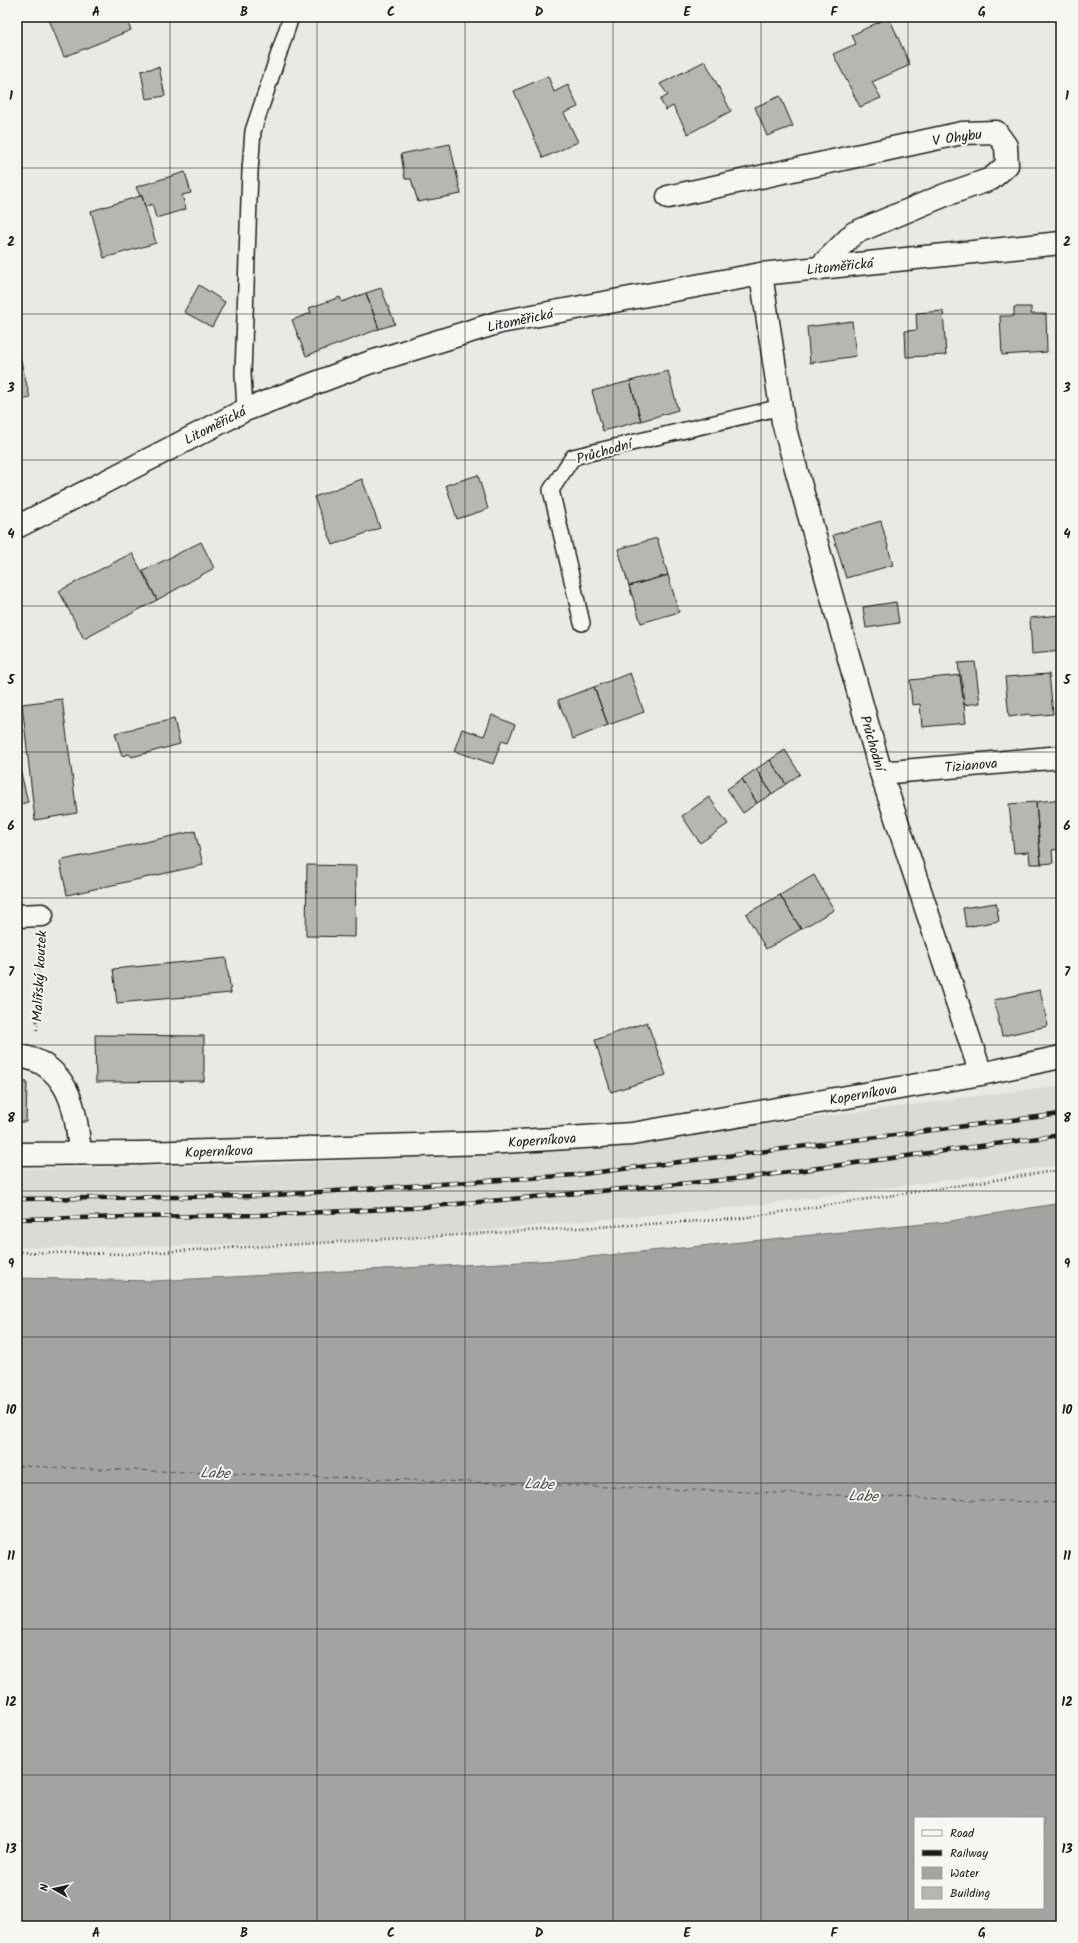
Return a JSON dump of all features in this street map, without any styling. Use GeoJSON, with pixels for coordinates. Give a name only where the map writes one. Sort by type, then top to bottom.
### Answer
{"type":"FeatureCollection","features":[{"type":"Feature","properties":{"kind":"street","name":"V Ohybu"},"geometry":{"type":"LineString","coordinates":[[668,197],[962,133],[996,132],[1006,146],[1007,165],[991,179],[945,195],[854,233],[818,269]]}},
{"type":"Feature","properties":{"kind":"street","name":"Litoměřická"},"geometry":{"type":"LineString","coordinates":[[17,527],[245,410],[368,363],[500,322],[761,274],[1061,243]]}},
{"type":"Feature","properties":{"kind":"street","name":"Průchodní"},"geometry":{"type":"LineString","coordinates":[[761,274],[781,407],[786,430],[881,773],[981,1074]]}},
{"type":"Feature","properties":{"kind":"street","name":"Tizianova"},"geometry":{"type":"LineString","coordinates":[[881,773],[1061,757]]}},
{"type":"Feature","properties":{"kind":"street","name":"Malířský koutek"},"geometry":{"type":"LineString","coordinates":[[17,916],[42,915]]}},
{"type":"Feature","properties":{"kind":"street"},"geometry":{"type":"LineString","coordinates":[[17,1055],[40,1062],[59,1076],[76,1114],[80,1153]]}},
{"type":"Feature","properties":{"kind":"street","name":"Koperníkova"},"geometry":{"type":"LineString","coordinates":[[17,1154],[488,1143],[632,1134],[981,1074],[1061,1057]]}},
{"type":"Feature","properties":{"kind":"lane"},"geometry":{"type":"LineString","coordinates":[[245,410],[243,366],[250,171],[253,131],[291,17]]}},
{"type":"Feature","properties":{"kind":"lane","name":"Průchodní"},"geometry":{"type":"LineString","coordinates":[[582,623],[550,490],[573,457],[781,407]]}},
{"type":"Feature","properties":{"kind":"path","name":"Malířský koutek"},"geometry":{"type":"LineString","coordinates":[[40,1062],[36,1018],[42,915]]}},
{"type":"Feature","properties":{"kind":"path"},"geometry":{"type":"LineString","coordinates":[[17,1252],[125,1254],[736,1219],[1061,1170]]}},
{"type":"Feature","properties":{"kind":"shaded area"},"geometry":{"type":"Polygon","coordinates":[[[1061,1085],[1061,1165],[748,1206],[413,1237],[260,1244],[17,1248],[17,1169],[257,1165],[409,1158],[739,1128],[1061,1085]]]}},
{"type":"Feature","properties":{"kind":"water","name":"Labe"},"geometry":{"type":"Polygon","coordinates":[[[1061,1203],[1061,1926],[17,1926],[17,1278],[154,1281],[559,1260],[944,1222],[1061,1203]]]}},
{"type":"Feature","properties":{"kind":"building"},"geometry":{"type":"Polygon","coordinates":[[[48,17],[125,17],[131,30],[64,57],[48,17]]]}},
{"type":"Feature","properties":{"kind":"building"},"geometry":{"type":"Polygon","coordinates":[[[889,17],[910,65],[872,82],[881,98],[860,107],[833,54],[856,44],[852,35],[889,17]]]}},
{"type":"Feature","properties":{"kind":"building"},"geometry":{"type":"Polygon","coordinates":[[[705,61],[731,111],[688,134],[673,106],[666,110],[660,100],[668,95],[660,84],[705,61]]]}},
{"type":"Feature","properties":{"kind":"building"},"geometry":{"type":"Polygon","coordinates":[[[159,67],[165,96],[146,99],[141,71],[159,67]]]}},
{"type":"Feature","properties":{"kind":"building"},"geometry":{"type":"Polygon","coordinates":[[[548,76],[554,92],[568,85],[578,107],[564,113],[578,142],[543,158],[514,91],[548,76]]]}},
{"type":"Feature","properties":{"kind":"building"},"geometry":{"type":"Polygon","coordinates":[[[780,96],[793,126],[767,136],[755,107],[780,96]]]}},
{"type":"Feature","properties":{"kind":"building"},"geometry":{"type":"Polygon","coordinates":[[[450,144],[461,194],[418,202],[411,179],[405,179],[401,154],[450,144]]]}},
{"type":"Feature","properties":{"kind":"building"},"geometry":{"type":"Polygon","coordinates":[[[185,172],[191,193],[182,195],[186,209],[156,218],[152,204],[145,207],[142,196],[140,196],[136,187],[185,172]]]}},
{"type":"Feature","properties":{"kind":"building"},"geometry":{"type":"Polygon","coordinates":[[[142,196],[156,243],[104,258],[91,211],[142,196]]]}},
{"type":"Feature","properties":{"kind":"building"},"geometry":{"type":"Polygon","coordinates":[[[199,285],[225,302],[212,327],[184,312],[199,285]]]}},
{"type":"Feature","properties":{"kind":"building"},"geometry":{"type":"Polygon","coordinates":[[[381,288],[395,324],[379,329],[366,293],[381,288]]]}},
{"type":"Feature","properties":{"kind":"building"},"geometry":{"type":"Polygon","coordinates":[[[366,293],[379,329],[306,356],[292,320],[311,313],[309,308],[340,297],[342,302],[366,293]]]}},
{"type":"Feature","properties":{"kind":"building"},"geometry":{"type":"Polygon","coordinates":[[[1014,307],[1031,307],[1031,314],[1046,314],[1047,352],[1002,355],[1000,316],[1014,316],[1014,307]]]}},
{"type":"Feature","properties":{"kind":"building"},"geometry":{"type":"Polygon","coordinates":[[[943,311],[946,355],[906,357],[905,331],[917,330],[916,313],[943,311]]]}},
{"type":"Feature","properties":{"kind":"building"},"geometry":{"type":"Polygon","coordinates":[[[852,321],[856,356],[810,363],[807,327],[852,321]]]}},
{"type":"Feature","properties":{"kind":"building"},"geometry":{"type":"Polygon","coordinates":[[[17,353],[19,353],[30,398],[17,401],[17,353]]]}},
{"type":"Feature","properties":{"kind":"building"},"geometry":{"type":"Polygon","coordinates":[[[668,371],[678,410],[641,421],[630,381],[668,371]]]}},
{"type":"Feature","properties":{"kind":"building"},"geometry":{"type":"Polygon","coordinates":[[[630,381],[641,421],[603,431],[592,391],[630,381]]]}},
{"type":"Feature","properties":{"kind":"building"},"geometry":{"type":"Polygon","coordinates":[[[478,475],[488,509],[457,519],[446,485],[478,475]]]}},
{"type":"Feature","properties":{"kind":"building"},"geometry":{"type":"Polygon","coordinates":[[[362,479],[380,528],[333,545],[314,497],[362,479]]]}},
{"type":"Feature","properties":{"kind":"building"},"geometry":{"type":"Polygon","coordinates":[[[881,521],[893,565],[846,578],[833,535],[881,521]]]}},
{"type":"Feature","properties":{"kind":"building"},"geometry":{"type":"Polygon","coordinates":[[[657,538],[668,575],[629,586],[618,549],[657,538]]]}},
{"type":"Feature","properties":{"kind":"building"},"geometry":{"type":"Polygon","coordinates":[[[201,542],[214,568],[157,600],[143,571],[201,542]]]}},
{"type":"Feature","properties":{"kind":"building"},"geometry":{"type":"Polygon","coordinates":[[[132,553],[157,600],[84,639],[59,591],[132,553]]]}},
{"type":"Feature","properties":{"kind":"building"},"geometry":{"type":"Polygon","coordinates":[[[668,575],[679,612],[641,623],[629,586],[668,575]]]}},
{"type":"Feature","properties":{"kind":"building"},"geometry":{"type":"Polygon","coordinates":[[[896,602],[899,623],[866,628],[863,607],[896,602]]]}},
{"type":"Feature","properties":{"kind":"building"},"geometry":{"type":"Polygon","coordinates":[[[1060,615],[1061,651],[1032,654],[1030,618],[1060,615]]]}},
{"type":"Feature","properties":{"kind":"building"},"geometry":{"type":"Polygon","coordinates":[[[975,662],[980,703],[964,705],[958,663],[975,662]]]}},
{"type":"Feature","properties":{"kind":"building"},"geometry":{"type":"Polygon","coordinates":[[[630,673],[644,712],[608,725],[594,687],[630,673]]]}},
{"type":"Feature","properties":{"kind":"building"},"geometry":{"type":"Polygon","coordinates":[[[1049,674],[1053,714],[1031,716],[1029,714],[1009,717],[1005,677],[1049,674]]]}},
{"type":"Feature","properties":{"kind":"building"},"geometry":{"type":"Polygon","coordinates":[[[961,675],[966,723],[922,727],[920,704],[912,705],[910,680],[961,675]]]}},
{"type":"Feature","properties":{"kind":"building"},"geometry":{"type":"Polygon","coordinates":[[[594,687],[608,725],[573,739],[558,700],[594,687]]]}},
{"type":"Feature","properties":{"kind":"building"},"geometry":{"type":"Polygon","coordinates":[[[62,699],[77,813],[35,820],[22,704],[62,699]]]}},
{"type":"Feature","properties":{"kind":"building"},"geometry":{"type":"Polygon","coordinates":[[[492,715],[515,725],[508,742],[502,740],[493,764],[454,751],[462,729],[484,736],[492,715]]]}},
{"type":"Feature","properties":{"kind":"building"},"geometry":{"type":"Polygon","coordinates":[[[174,719],[180,744],[132,757],[129,754],[122,756],[115,733],[174,719]]]}},
{"type":"Feature","properties":{"kind":"building"},"geometry":{"type":"Polygon","coordinates":[[[785,750],[800,774],[786,784],[770,760],[785,750]]]}},
{"type":"Feature","properties":{"kind":"building"},"geometry":{"type":"Polygon","coordinates":[[[770,760],[786,784],[772,794],[756,769],[770,760]]]}},
{"type":"Feature","properties":{"kind":"building"},"geometry":{"type":"Polygon","coordinates":[[[17,769],[20,769],[28,802],[17,805],[17,769]]]}},
{"type":"Feature","properties":{"kind":"building"},"geometry":{"type":"Polygon","coordinates":[[[756,769],[772,794],[757,803],[742,779],[756,769]]]}},
{"type":"Feature","properties":{"kind":"building"},"geometry":{"type":"Polygon","coordinates":[[[742,779],[757,803],[743,813],[727,789],[742,779]]]}},
{"type":"Feature","properties":{"kind":"building"},"geometry":{"type":"Polygon","coordinates":[[[709,797],[728,824],[700,843],[682,816],[709,797]]]}},
{"type":"Feature","properties":{"kind":"building"},"geometry":{"type":"Polygon","coordinates":[[[1061,799],[1061,849],[1052,850],[1053,863],[1041,864],[1036,802],[1061,799]]]}},
{"type":"Feature","properties":{"kind":"building"},"geometry":{"type":"Polygon","coordinates":[[[1036,802],[1041,864],[1030,864],[1029,852],[1014,853],[1009,804],[1036,802]]]}},
{"type":"Feature","properties":{"kind":"building"},"geometry":{"type":"Polygon","coordinates":[[[195,831],[203,865],[67,895],[60,862],[63,860],[195,831]]]}},
{"type":"Feature","properties":{"kind":"building"},"geometry":{"type":"Polygon","coordinates":[[[307,865],[356,866],[355,937],[306,936],[307,865]]]}},
{"type":"Feature","properties":{"kind":"building"},"geometry":{"type":"Polygon","coordinates":[[[814,875],[834,910],[801,929],[780,895],[814,875]]]}},
{"type":"Feature","properties":{"kind":"building"},"geometry":{"type":"Polygon","coordinates":[[[780,895],[801,929],[766,949],[746,914],[780,895]]]}},
{"type":"Feature","properties":{"kind":"building"},"geometry":{"type":"Polygon","coordinates":[[[996,903],[999,921],[966,927],[963,908],[996,903]]]}},
{"type":"Feature","properties":{"kind":"building"},"geometry":{"type":"Polygon","coordinates":[[[226,958],[231,993],[117,1003],[113,969],[226,958]]]}},
{"type":"Feature","properties":{"kind":"building"},"geometry":{"type":"Polygon","coordinates":[[[1040,990],[1048,1026],[1002,1036],[994,1000],[1040,990]]]}},
{"type":"Feature","properties":{"kind":"building"},"geometry":{"type":"Polygon","coordinates":[[[647,1022],[666,1075],[611,1092],[595,1040],[647,1022]]]}},
{"type":"Feature","properties":{"kind":"building"},"geometry":{"type":"Polygon","coordinates":[[[95,1035],[204,1036],[204,1081],[96,1082],[95,1035]]]}},
{"type":"Feature","properties":{"kind":"building"},"geometry":{"type":"Polygon","coordinates":[[[17,1081],[27,1082],[26,1122],[17,1122],[17,1081]]]}},
{"type":"Feature","properties":{"kind":"ferry route"},"geometry":{"type":"LineString","coordinates":[[17,1466],[1061,1503]]}},
{"type":"Feature","properties":{"kind":"railway"},"geometry":{"type":"LineString","coordinates":[[17,1199],[260,1196],[575,1175],[1061,1114]]}},
{"type":"Feature","properties":{"kind":"railway"},"geometry":{"type":"LineString","coordinates":[[17,1219],[259,1215],[412,1208],[745,1178],[1061,1135]]}}]}
